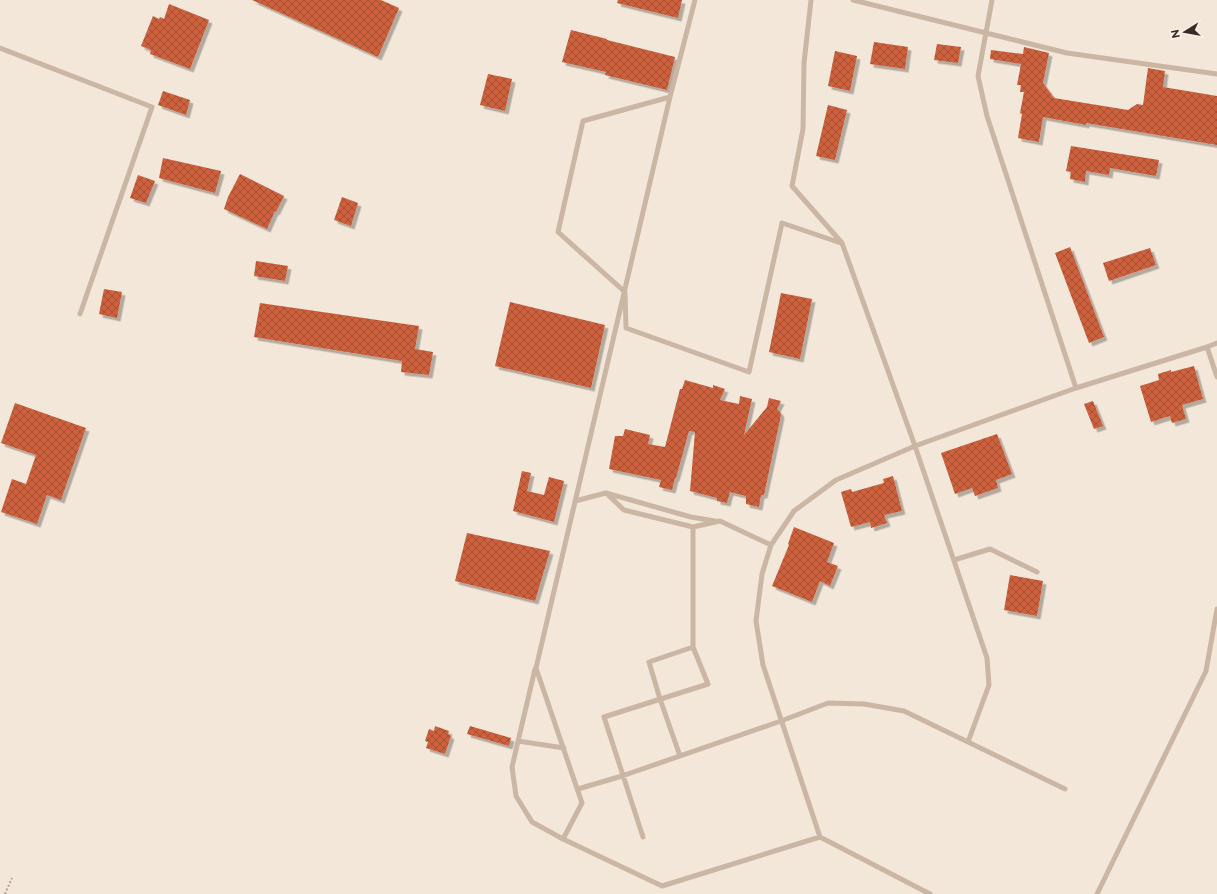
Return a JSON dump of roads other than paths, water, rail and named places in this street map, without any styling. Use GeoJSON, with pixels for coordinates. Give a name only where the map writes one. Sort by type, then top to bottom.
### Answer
{"type":"FeatureCollection","features":[{"type":"Feature","properties":{"kind":"lane"},"geometry":{"type":"LineString","coordinates":[[695,0],[670,97],[512,767],[516,796],[532,822],[563,839],[662,886],[820,837]]}},
{"type":"Feature","properties":{"kind":"lane"},"geometry":{"type":"LineString","coordinates":[[811,0],[804,63],[803,129],[792,186],[842,243],[915,446],[987,658],[989,685],[968,742]]}},
{"type":"Feature","properties":{"kind":"lane"},"geometry":{"type":"LineString","coordinates":[[853,0],[1067,53],[1217,74]]}},
{"type":"Feature","properties":{"kind":"lane"},"geometry":{"type":"LineString","coordinates":[[992,0],[978,76],[987,116],[1076,388]]}},
{"type":"Feature","properties":{"kind":"lane"},"geometry":{"type":"LineString","coordinates":[[0,48],[152,107],[80,314]]}},
{"type":"Feature","properties":{"kind":"lane"},"geometry":{"type":"LineString","coordinates":[[670,97],[583,121],[558,232],[625,292],[626,328],[749,372],[782,223],[842,243]]}},
{"type":"Feature","properties":{"kind":"lane"},"geometry":{"type":"LineString","coordinates":[[930,894],[820,837],[762,665],[756,621],[762,574],[771,545],[794,511],[836,480],[915,446],[1076,388],[1207,347],[1217,342]]}},
{"type":"Feature","properties":{"kind":"lane"},"geometry":{"type":"LineString","coordinates":[[1207,347],[1217,377]]}},
{"type":"Feature","properties":{"kind":"lane"},"geometry":{"type":"LineString","coordinates":[[575,501],[606,493],[691,517],[720,522],[771,545]]}},
{"type":"Feature","properties":{"kind":"lane"},"geometry":{"type":"LineString","coordinates":[[606,493],[624,510],[693,527],[720,522]]}},
{"type":"Feature","properties":{"kind":"lane"},"geometry":{"type":"LineString","coordinates":[[643,837],[604,717],[708,684],[693,647],[693,527]]}},
{"type":"Feature","properties":{"kind":"lane"},"geometry":{"type":"LineString","coordinates":[[954,560],[990,549],[1037,572]]}},
{"type":"Feature","properties":{"kind":"lane"},"geometry":{"type":"LineString","coordinates":[[1097,894],[1206,671],[1217,609]]}},
{"type":"Feature","properties":{"kind":"lane"},"geometry":{"type":"LineString","coordinates":[[680,756],[649,662],[693,647]]}},
{"type":"Feature","properties":{"kind":"lane"},"geometry":{"type":"LineString","coordinates":[[536,668],[582,803],[563,839]]}},
{"type":"Feature","properties":{"kind":"lane"},"geometry":{"type":"LineString","coordinates":[[578,789],[622,776],[781,721],[828,703],[864,704],[904,711],[1065,789]]}},
{"type":"Feature","properties":{"kind":"lane"},"geometry":{"type":"LineString","coordinates":[[518,741],[564,748]]}}]}
